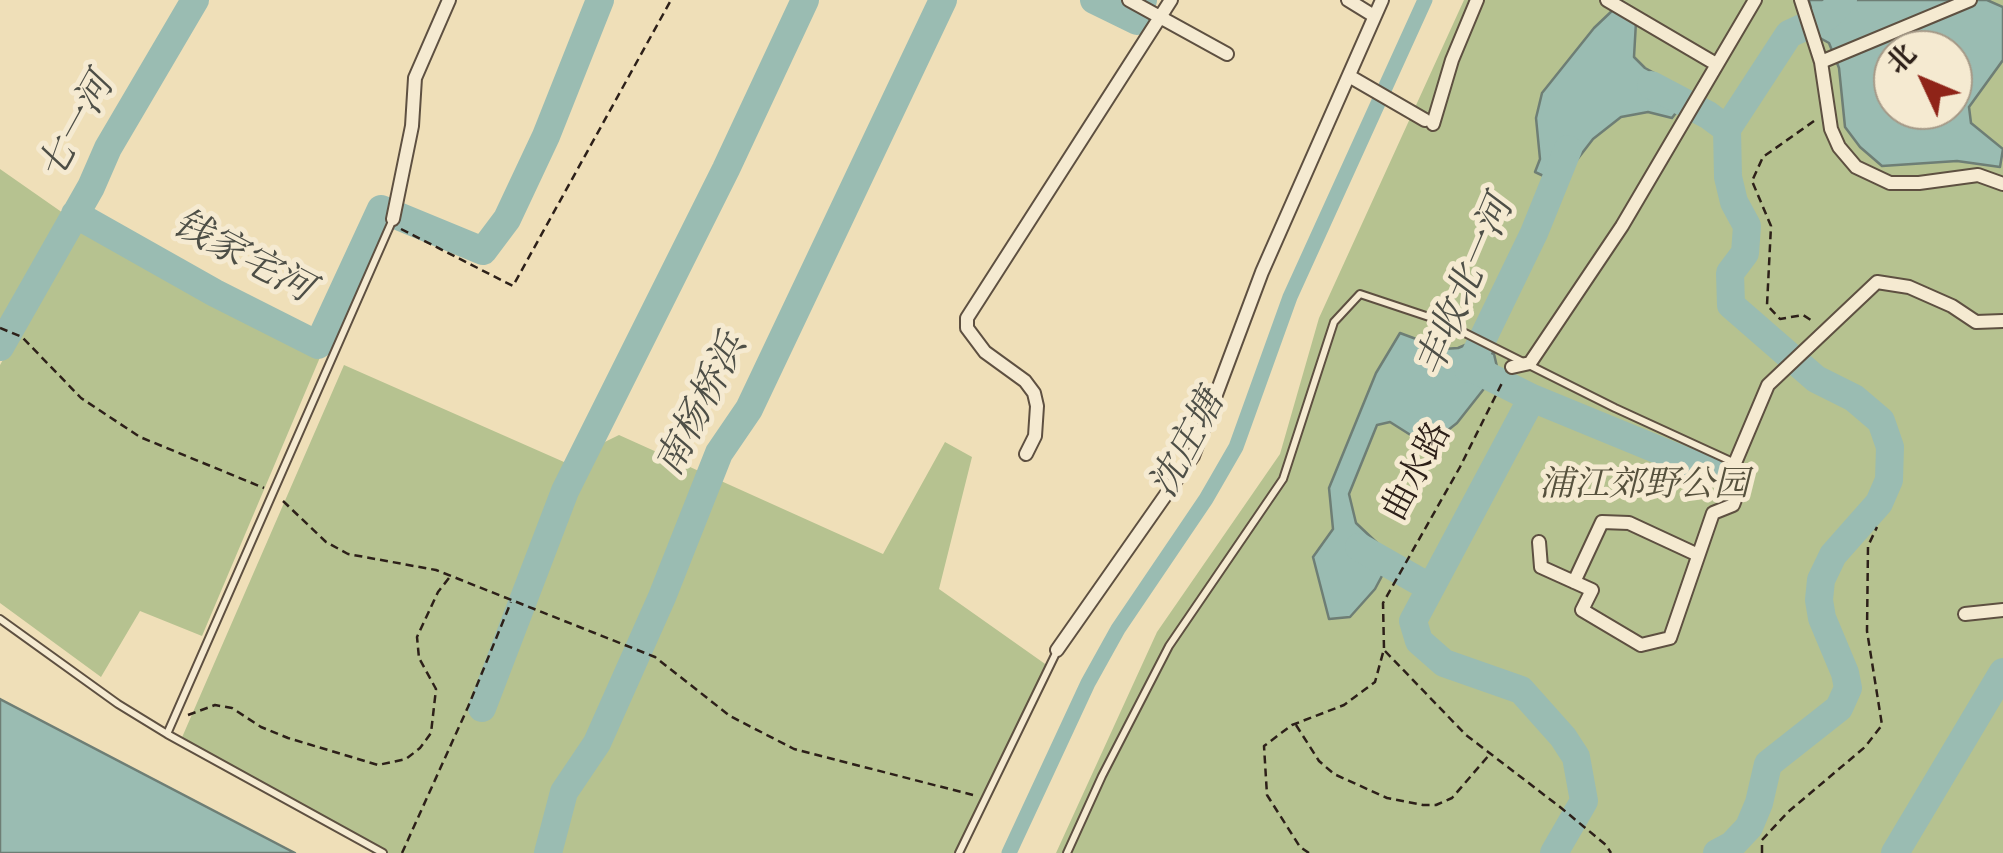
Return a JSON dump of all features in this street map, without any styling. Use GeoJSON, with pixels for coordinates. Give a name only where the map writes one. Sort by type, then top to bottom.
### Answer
{"type":"FeatureCollection","features":[{"type":"Feature","properties":{"kind":"street"},"geometry":{"type":"LineString","coordinates":[[394,217],[412,126],[414,78],[449,0]]}},
{"type":"Feature","properties":{"kind":"street"},"geometry":{"type":"LineString","coordinates":[[1129,0],[1226,54]]}},
{"type":"Feature","properties":{"kind":"street"},"geometry":{"type":"LineString","coordinates":[[1026,454],[1034,436],[1034,393],[1026,381],[985,352],[967,328],[967,318],[1156,16],[1171,0]]}},
{"type":"Feature","properties":{"kind":"street"},"geometry":{"type":"LineString","coordinates":[[1348,0],[1374,16]]}},
{"type":"Feature","properties":{"kind":"street"},"geometry":{"type":"LineString","coordinates":[[1057,650],[1193,456],[1262,272],[1351,78],[1382,0]]}},
{"type":"Feature","properties":{"kind":"street"},"geometry":{"type":"LineString","coordinates":[[1351,78],[1429,122],[1477,0]]}},
{"type":"Feature","properties":{"kind":"street"},"geometry":{"type":"LineString","coordinates":[[1512,366],[1530,364],[1622,226],[1755,0]]}},
{"type":"Feature","properties":{"kind":"street"},"geometry":{"type":"LineString","coordinates":[[1801,0],[1821,62],[1828,112],[1839,147],[1856,167],[1890,183],[1978,175],[2003,184]]}},
{"type":"Feature","properties":{"kind":"street"},"geometry":{"type":"LineString","coordinates":[[1821,62],[1970,0]]}},
{"type":"Feature","properties":{"kind":"street"},"geometry":{"type":"LineString","coordinates":[[1611,2],[1716,64]]}},
{"type":"Feature","properties":{"kind":"street"},"geometry":{"type":"LineString","coordinates":[[1539,542],[1540,567],[1592,590],[1582,610],[1641,645],[1670,638],[1713,513],[1732,505],[1738,492],[1735,464],[1768,385],[1877,282],[1909,287],[1952,306],[1976,322],[2003,321]]}},
{"type":"Feature","properties":{"kind":"street"},"geometry":{"type":"LineString","coordinates":[[1574,582],[1602,522],[1629,523],[1698,556]]}},
{"type":"Feature","properties":{"kind":"street"},"geometry":{"type":"LineString","coordinates":[[1966,614],[2003,610]]}},
{"type":"Feature","properties":{"kind":"lane"},"geometry":{"type":"LineString","coordinates":[[167,734],[394,217]]}},
{"type":"Feature","properties":{"kind":"lane"},"geometry":{"type":"LineString","coordinates":[[1067,853],[1170,646],[1283,479],[1334,322],[1360,294],[1441,321],[1735,464]]}},
{"type":"Feature","properties":{"kind":"lane"},"geometry":{"type":"LineString","coordinates":[[0,619],[118,704],[167,734],[383,853]]}},
{"type":"Feature","properties":{"kind":"lane"},"geometry":{"type":"LineString","coordinates":[[959,853],[1057,650]]}},
{"type":"Feature","properties":{"kind":"path"},"geometry":{"type":"LineString","coordinates":[[394,217],[450,257],[514,286],[671,0]]}},
{"type":"Feature","properties":{"kind":"path"},"geometry":{"type":"LineString","coordinates":[[1827,330],[1804,315],[1780,320],[1767,305],[1772,226],[1752,181],[1763,156],[1774,146],[1828,112]]}},
{"type":"Feature","properties":{"kind":"path"},"geometry":{"type":"LineString","coordinates":[[0,328],[22,337],[82,398],[140,437],[272,491],[326,542],[348,554],[436,570],[655,657],[730,716],[794,748],[985,798]]}},
{"type":"Feature","properties":{"kind":"path","name":"曲水路"},"geometry":{"type":"LineString","coordinates":[[1309,853],[1300,847],[1267,795],[1264,746],[1295,724],[1344,705],[1375,682],[1384,650],[1382,603],[1512,366]]}},
{"type":"Feature","properties":{"kind":"path"},"geometry":{"type":"LineString","coordinates":[[1762,853],[1762,840],[1788,812],[1865,747],[1882,725],[1867,631],[1868,546],[1876,527]]}},
{"type":"Feature","properties":{"kind":"path"},"geometry":{"type":"LineString","coordinates":[[173,721],[215,706],[232,708],[261,727],[288,738],[378,766],[406,759],[431,733],[436,690],[419,658],[418,638],[438,592],[451,576]]}},
{"type":"Feature","properties":{"kind":"path"},"geometry":{"type":"LineString","coordinates":[[402,853],[512,601]]}},
{"type":"Feature","properties":{"kind":"path"},"geometry":{"type":"LineString","coordinates":[[1384,650],[1443,715],[1594,835],[1611,853]]}},
{"type":"Feature","properties":{"kind":"path"},"geometry":{"type":"LineString","coordinates":[[1295,724],[1304,742],[1334,774],[1386,798],[1422,805],[1436,805],[1452,798],[1490,754]]}},
{"type":"Feature","properties":{"kind":"green space","name":"浦江郊野公园"},"geometry":{"type":"Polygon","coordinates":[[[1464,0],[2003,0],[2003,853],[1056,853],[1157,632],[1280,454],[1319,318],[1464,0]]]}},
{"type":"Feature","properties":{"kind":"green space"},"geometry":{"type":"Polygon","coordinates":[[[0,169],[63,213],[0,322],[0,169]]]}},
{"type":"Feature","properties":{"kind":"green space"},"geometry":{"type":"Polygon","coordinates":[[[78,224],[321,355],[202,636],[140,611],[101,677],[0,603],[0,365],[78,224]]]}},
{"type":"Feature","properties":{"kind":"green space"},"geometry":{"type":"Polygon","coordinates":[[[344,365],[564,462],[619,435],[883,554],[945,442],[972,457],[939,589],[1048,666],[958,853],[384,853],[180,742],[344,365]]]}},
{"type":"Feature","properties":{"kind":"water"},"geometry":{"type":"Polygon","coordinates":[[[1811,0],[1987,0],[2003,7],[2003,60],[1973,101],[1973,30],[1873,30],[1873,130],[1973,130],[1973,125],[2003,149],[2000,167],[1957,161],[1882,166],[1845,127],[1839,68],[1829,43],[1820,38],[1811,0]]]}},
{"type":"Feature","properties":{"kind":"water"},"geometry":{"type":"Polygon","coordinates":[[[1614,9],[1636,22],[1634,57],[1645,68],[1691,93],[1672,118],[1648,112],[1621,117],[1593,139],[1573,165],[1565,186],[1535,172],[1540,159],[1536,118],[1542,93],[1614,9]]]}},
{"type":"Feature","properties":{"kind":"water"},"geometry":{"type":"Polygon","coordinates":[[[1400,333],[1443,349],[1470,343],[1494,354],[1498,371],[1457,423],[1428,446],[1390,422],[1377,425],[1349,494],[1356,523],[1392,557],[1375,589],[1350,617],[1329,619],[1313,557],[1333,529],[1329,488],[1376,373],[1400,333]]]}},
{"type":"Feature","properties":{"kind":"water"},"geometry":{"type":"Polygon","coordinates":[[[0,699],[295,853],[0,853],[0,699]]]}},
{"type":"Feature","properties":{"kind":"waterway","name":"七一河"},"geometry":{"type":"LineString","coordinates":[[0,347],[91,187],[108,148],[195,0]]}},
{"type":"Feature","properties":{"kind":"waterway","name":"钱家宅河"},"geometry":{"type":"LineString","coordinates":[[75,214],[215,293],[318,345],[381,209],[483,251],[507,219],[546,136],[600,0]]}},
{"type":"Feature","properties":{"kind":"waterway","name":"钱家宅河"},"geometry":{"type":"LineString","coordinates":[[482,708],[565,491],[726,169],[805,0]]}},
{"type":"Feature","properties":{"kind":"waterway","name":"南杨桥浜"},"geometry":{"type":"LineString","coordinates":[[548,853],[564,792],[597,743],[662,597],[719,453],[749,409],[943,0]]}},
{"type":"Feature","properties":{"kind":"waterway"},"geometry":{"type":"LineString","coordinates":[[1094,0],[1137,21],[1143,0]]}},
{"type":"Feature","properties":{"kind":"waterway","name":"沈庄塘"},"geometry":{"type":"LineString","coordinates":[[1009,853],[1088,683],[1118,629],[1206,499],[1236,447],[1290,297],[1425,0]]}},
{"type":"Feature","properties":{"kind":"waterway"},"geometry":{"type":"LineString","coordinates":[[1717,853],[1732,845],[1749,827],[1768,764],[1839,708],[1848,688],[1822,618],[1821,580],[1833,555],[1879,503],[1889,480],[1890,447],[1881,421],[1854,398],[1816,379],[1731,305],[1730,273],[1745,253],[1747,226],[1734,202],[1728,177],[1727,129],[1789,34],[1828,16],[1843,0]]}},
{"type":"Feature","properties":{"kind":"waterway"},"geometry":{"type":"LineString","coordinates":[[1651,85],[1727,129]]}},
{"type":"Feature","properties":{"kind":"waterway","name":"丰收北一河"},"geometry":{"type":"LineString","coordinates":[[1468,369],[1534,233],[1568,149]]}},
{"type":"Feature","properties":{"kind":"waterway"},"geometry":{"type":"LineString","coordinates":[[1468,366],[1532,398]]}},
{"type":"Feature","properties":{"kind":"waterway"},"geometry":{"type":"LineString","coordinates":[[1554,853],[1584,801],[1576,757],[1521,690],[1444,663],[1419,641],[1413,621],[1532,398],[1712,472]]}},
{"type":"Feature","properties":{"kind":"waterway","name":"丰收北一河"},"geometry":{"type":"LineString","coordinates":[[1359,547],[1429,587]]}},
{"type":"Feature","properties":{"kind":"waterway"},"geometry":{"type":"LineString","coordinates":[[1895,853],[2003,672]]}}]}
